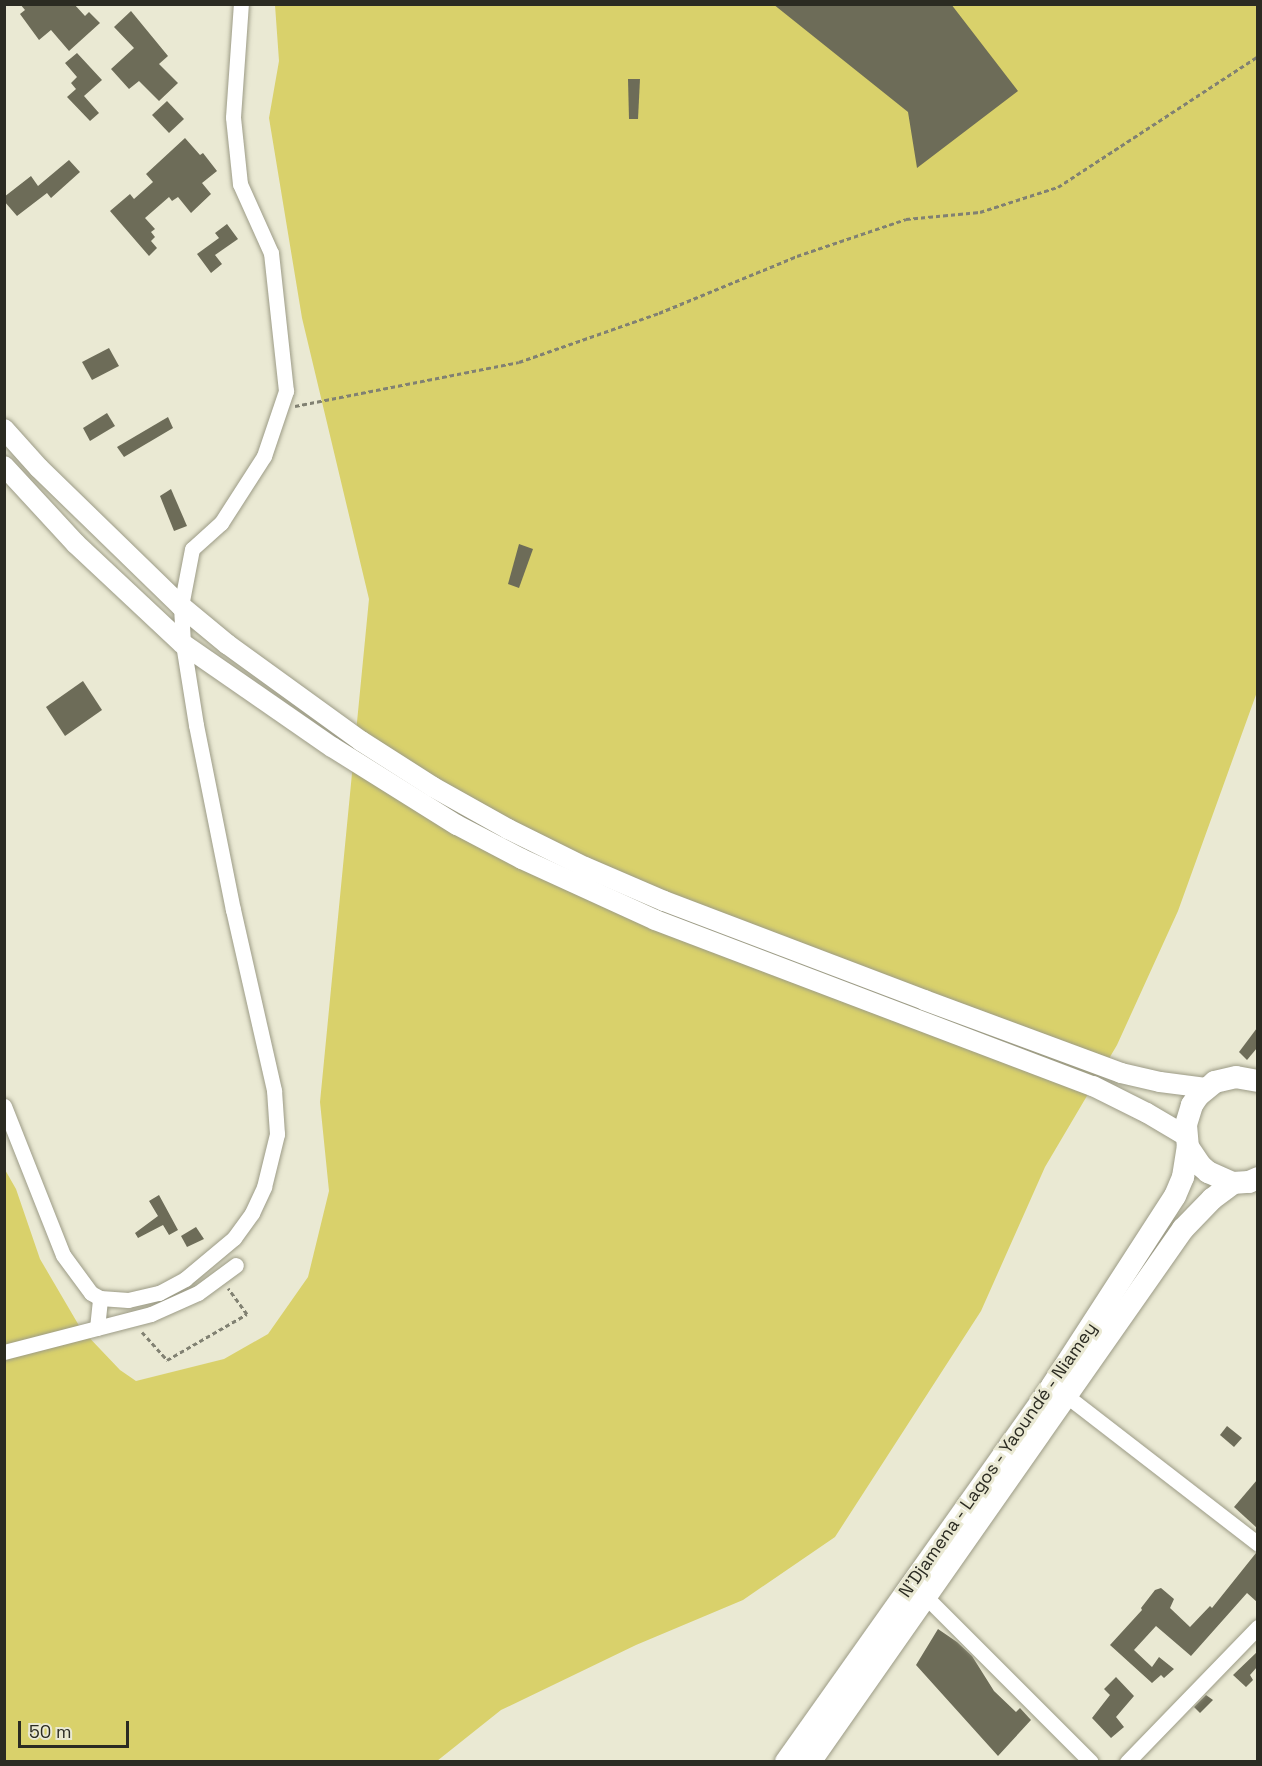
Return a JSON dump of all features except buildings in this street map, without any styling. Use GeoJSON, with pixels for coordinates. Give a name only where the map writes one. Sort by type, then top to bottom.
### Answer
{"type":"FeatureCollection","features":[{"type":"Feature","properties":{"kind":"highway"},"geometry":{"type":"LineString","coordinates":[[1206,1088],[1225,1078],[1254,1075]]}},
{"type":"Feature","properties":{"kind":"highway","name":"N'Djamena - Lagos - Yaoundé - Niamey"},"geometry":{"type":"LineString","coordinates":[[786,1761],[1052,1386],[1175,1196],[1187,1164],[1188,1115],[1198,1096],[1206,1088]]}},
{"type":"Feature","properties":{"kind":"highway"},"geometry":{"type":"LineString","coordinates":[[1187,1142],[1193,1156],[1208,1172],[1249,1182]]}},
{"type":"Feature","properties":{"kind":"highway","name":"N'Djamena - Lagos - Yaoundé - Niamey"},"geometry":{"type":"LineString","coordinates":[[810,1761],[1068,1397],[1183,1229],[1212,1199],[1249,1182]]}},
{"type":"Feature","properties":{"kind":"main road"},"geometry":{"type":"LineString","coordinates":[[4,429],[39,468],[181,606],[291,692],[361,741],[499,824],[585,867],[664,901],[1113,1070],[1160,1082],[1206,1088]]}},
{"type":"Feature","properties":{"kind":"main road"},"geometry":{"type":"LineString","coordinates":[[4,466],[76,544],[183,644],[393,787],[522,860],[655,920],[1093,1086],[1147,1113],[1187,1142]]}},
{"type":"Feature","properties":{"kind":"street"},"geometry":{"type":"LineString","coordinates":[[4,1106],[63,1255],[91,1293],[100,1298],[128,1300],[159,1293],[185,1280],[234,1238],[252,1213],[264,1187],[277,1134],[274,1090],[233,910],[196,725],[183,644],[181,606],[192,549],[221,523],[264,456],[286,391],[272,253],[240,184],[234,117],[241,4]]}},
{"type":"Feature","properties":{"kind":"street"},"geometry":{"type":"LineString","coordinates":[[4,1352],[151,1314],[198,1293],[236,1265]]}},
{"type":"Feature","properties":{"kind":"street"},"geometry":{"type":"LineString","coordinates":[[98,1328],[100,1298]]}},
{"type":"Feature","properties":{"kind":"street"},"geometry":{"type":"LineString","coordinates":[[1068,1397],[1257,1544]]}},
{"type":"Feature","properties":{"kind":"street"},"geometry":{"type":"LineString","coordinates":[[926,1597],[1091,1761]]}},
{"type":"Feature","properties":{"kind":"street"},"geometry":{"type":"LineString","coordinates":[[1127,1761],[1257,1627]]}},
{"type":"Feature","properties":{"kind":"path"},"geometry":{"type":"LineString","coordinates":[[281,407],[311,404],[519,362],[658,313],[797,256],[906,219],[980,212],[1058,187],[1257,56]]}},
{"type":"Feature","properties":{"kind":"path"},"geometry":{"type":"LineString","coordinates":[[131,1319],[167,1360],[247,1314],[220,1276]]}},
{"type":"Feature","properties":{"kind":"shaded area"},"geometry":{"type":"Polygon","coordinates":[[[275,5],[1257,5],[1257,692],[1178,911],[1117,1045],[1045,1167],[981,1311],[835,1537],[743,1600],[636,1645],[501,1710],[437,1761],[5,1761],[4,1168],[16,1189],[40,1259],[81,1329],[120,1370],[136,1381],[224,1359],[268,1334],[308,1277],[329,1191],[320,1102],[369,599],[302,318],[269,118],[279,61],[275,5]]]}}]}
